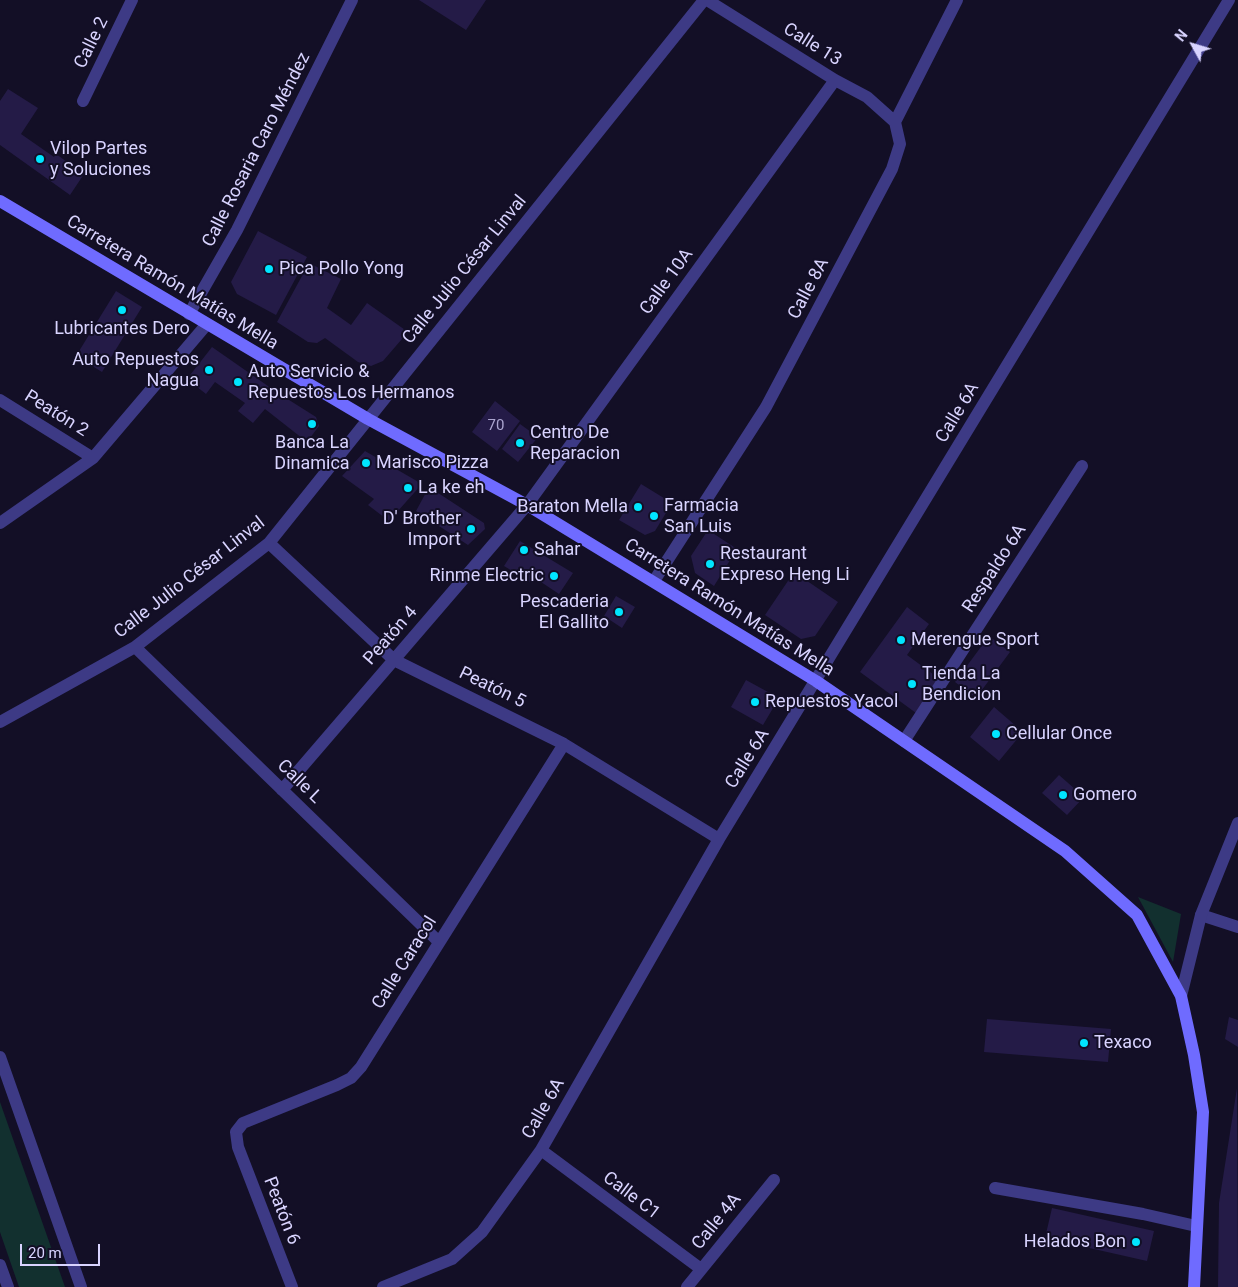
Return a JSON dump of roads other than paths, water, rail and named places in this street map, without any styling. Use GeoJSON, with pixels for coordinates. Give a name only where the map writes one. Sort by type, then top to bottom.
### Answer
{"type":"FeatureCollection","features":[{"type":"Feature","properties":{"kind":"main road","name":"Carretera Ramón Matías Mella"},"geometry":{"type":"LineString","coordinates":[[0,200],[368,419],[527,505],[654,581],[816,682],[1065,850],[1137,916],[1181,996],[1194,1056],[1203,1112],[1194,1287]]}},
{"type":"Feature","properties":{"kind":"street","name":"Calle 2"},"geometry":{"type":"LineString","coordinates":[[84,101],[132,0]]}},
{"type":"Feature","properties":{"kind":"street","name":"Calle Rosaria Caro Méndez"},"geometry":{"type":"LineString","coordinates":[[189,314],[237,230],[352,0]]}},
{"type":"Feature","properties":{"kind":"street","name":"Calle 13"},"geometry":{"type":"LineString","coordinates":[[706,0],[834,80],[867,97],[895,122]]}},
{"type":"Feature","properties":{"kind":"street","name":"Calle Julio César Linval"},"geometry":{"type":"LineString","coordinates":[[0,722],[135,647],[269,543],[706,0]]}},
{"type":"Feature","properties":{"kind":"street"},"geometry":{"type":"LineString","coordinates":[[895,122],[957,0]]}},
{"type":"Feature","properties":{"kind":"street","name":"Calle 6A"},"geometry":{"type":"LineString","coordinates":[[382,1287],[452,1259],[482,1232],[541,1150],[719,840],[1229,0]]}},
{"type":"Feature","properties":{"kind":"street","name":"Calle 10A"},"geometry":{"type":"LineString","coordinates":[[527,505],[834,80]]}},
{"type":"Feature","properties":{"kind":"street","name":"Calle 8A"},"geometry":{"type":"LineString","coordinates":[[654,581],[766,407],[892,169],[900,144],[895,122]]}},
{"type":"Feature","properties":{"kind":"street"},"geometry":{"type":"LineString","coordinates":[[0,523],[93,458],[207,324]]}},
{"type":"Feature","properties":{"kind":"street","name":"Peatón 2"},"geometry":{"type":"LineString","coordinates":[[0,400],[93,458]]}},
{"type":"Feature","properties":{"kind":"street","name":"Respaldo 6A"},"geometry":{"type":"LineString","coordinates":[[904,741],[1082,466]]}},
{"type":"Feature","properties":{"kind":"street","name":"Peatón 4"},"geometry":{"type":"LineString","coordinates":[[282,790],[527,505]]}},
{"type":"Feature","properties":{"kind":"street","name":"Peatón 5"},"geometry":{"type":"LineString","coordinates":[[269,543],[394,660],[564,744],[719,840]]}},
{"type":"Feature","properties":{"kind":"street","name":"Calle L"},"geometry":{"type":"LineString","coordinates":[[135,647],[439,942]]}},
{"type":"Feature","properties":{"kind":"street","name":"Calle Caracol"},"geometry":{"type":"LineString","coordinates":[[238,1147],[236,1132],[243,1123],[337,1085],[351,1078],[361,1067],[564,744]]}},
{"type":"Feature","properties":{"kind":"street"},"geometry":{"type":"LineString","coordinates":[[1181,996],[1201,915],[1238,823]]}},
{"type":"Feature","properties":{"kind":"street"},"geometry":{"type":"LineString","coordinates":[[1201,915],[1238,927]]}},
{"type":"Feature","properties":{"kind":"street"},"geometry":{"type":"LineString","coordinates":[[0,1057],[81,1287]]}},
{"type":"Feature","properties":{"kind":"street","name":"Peatón 6"},"geometry":{"type":"LineString","coordinates":[[238,1147],[292,1287]]}},
{"type":"Feature","properties":{"kind":"street","name":"Calle C1"},"geometry":{"type":"LineString","coordinates":[[541,1150],[701,1270]]}},
{"type":"Feature","properties":{"kind":"street","name":"Calle 4A"},"geometry":{"type":"LineString","coordinates":[[687,1287],[774,1180]]}},
{"type":"Feature","properties":{"kind":"street"},"geometry":{"type":"LineString","coordinates":[[995,1188],[1143,1214],[1196,1226]]}},
{"type":"Feature","properties":{"kind":"street"},"geometry":{"type":"LineString","coordinates":[[0,1265],[8,1287]]}},
{"type":"Feature","properties":{"kind":"place","name":"Vilop Partes y Soluciones"},"geometry":{"type":"Point","coordinates":[40,159]}},
{"type":"Feature","properties":{"kind":"place","name":"Pica Pollo Yong"},"geometry":{"type":"Point","coordinates":[269,269]}},
{"type":"Feature","properties":{"kind":"place","name":"Lubricantes Dero"},"geometry":{"type":"Point","coordinates":[122,310]}},
{"type":"Feature","properties":{"kind":"place","name":"Auto Repuestos Nagua"},"geometry":{"type":"Point","coordinates":[209,370]}},
{"type":"Feature","properties":{"kind":"place","name":"Auto Servicio & Repuestos Los Hermanos"},"geometry":{"type":"Point","coordinates":[238,382]}},
{"type":"Feature","properties":{"kind":"place","name":"Banca La Dinamica"},"geometry":{"type":"Point","coordinates":[312,424]}},
{"type":"Feature","properties":{"kind":"place","name":"Centro De Reparacion"},"geometry":{"type":"Point","coordinates":[520,443]}},
{"type":"Feature","properties":{"kind":"place","name":"Marisco Pizza"},"geometry":{"type":"Point","coordinates":[366,463]}},
{"type":"Feature","properties":{"kind":"place","name":"La ke eh"},"geometry":{"type":"Point","coordinates":[408,488]}},
{"type":"Feature","properties":{"kind":"place","name":"Baraton Mella"},"geometry":{"type":"Point","coordinates":[638,507]}},
{"type":"Feature","properties":{"kind":"place","name":"Farmacia San Luis"},"geometry":{"type":"Point","coordinates":[654,516]}},
{"type":"Feature","properties":{"kind":"place","name":"D' Brother Import"},"geometry":{"type":"Point","coordinates":[471,529]}},
{"type":"Feature","properties":{"kind":"place","name":"Sahar"},"geometry":{"type":"Point","coordinates":[524,550]}},
{"type":"Feature","properties":{"kind":"place","name":"Restaurant Expreso Heng Li"},"geometry":{"type":"Point","coordinates":[710,564]}},
{"type":"Feature","properties":{"kind":"place","name":"Rinme Electric"},"geometry":{"type":"Point","coordinates":[554,576]}},
{"type":"Feature","properties":{"kind":"place","name":"Pescaderia El Gallito"},"geometry":{"type":"Point","coordinates":[619,612]}},
{"type":"Feature","properties":{"kind":"place","name":"Merengue Sport"},"geometry":{"type":"Point","coordinates":[901,640]}},
{"type":"Feature","properties":{"kind":"place","name":"Tienda La Bendicion"},"geometry":{"type":"Point","coordinates":[912,684]}},
{"type":"Feature","properties":{"kind":"place","name":"Repuestos Yacol"},"geometry":{"type":"Point","coordinates":[755,702]}},
{"type":"Feature","properties":{"kind":"place","name":"Cellular Once"},"geometry":{"type":"Point","coordinates":[996,734]}},
{"type":"Feature","properties":{"kind":"place","name":"Gomero"},"geometry":{"type":"Point","coordinates":[1063,795]}},
{"type":"Feature","properties":{"kind":"place","name":"Texaco"},"geometry":{"type":"Point","coordinates":[1084,1043]}},
{"type":"Feature","properties":{"kind":"place","name":"Helados Bon"},"geometry":{"type":"Point","coordinates":[1136,1242]}}]}
